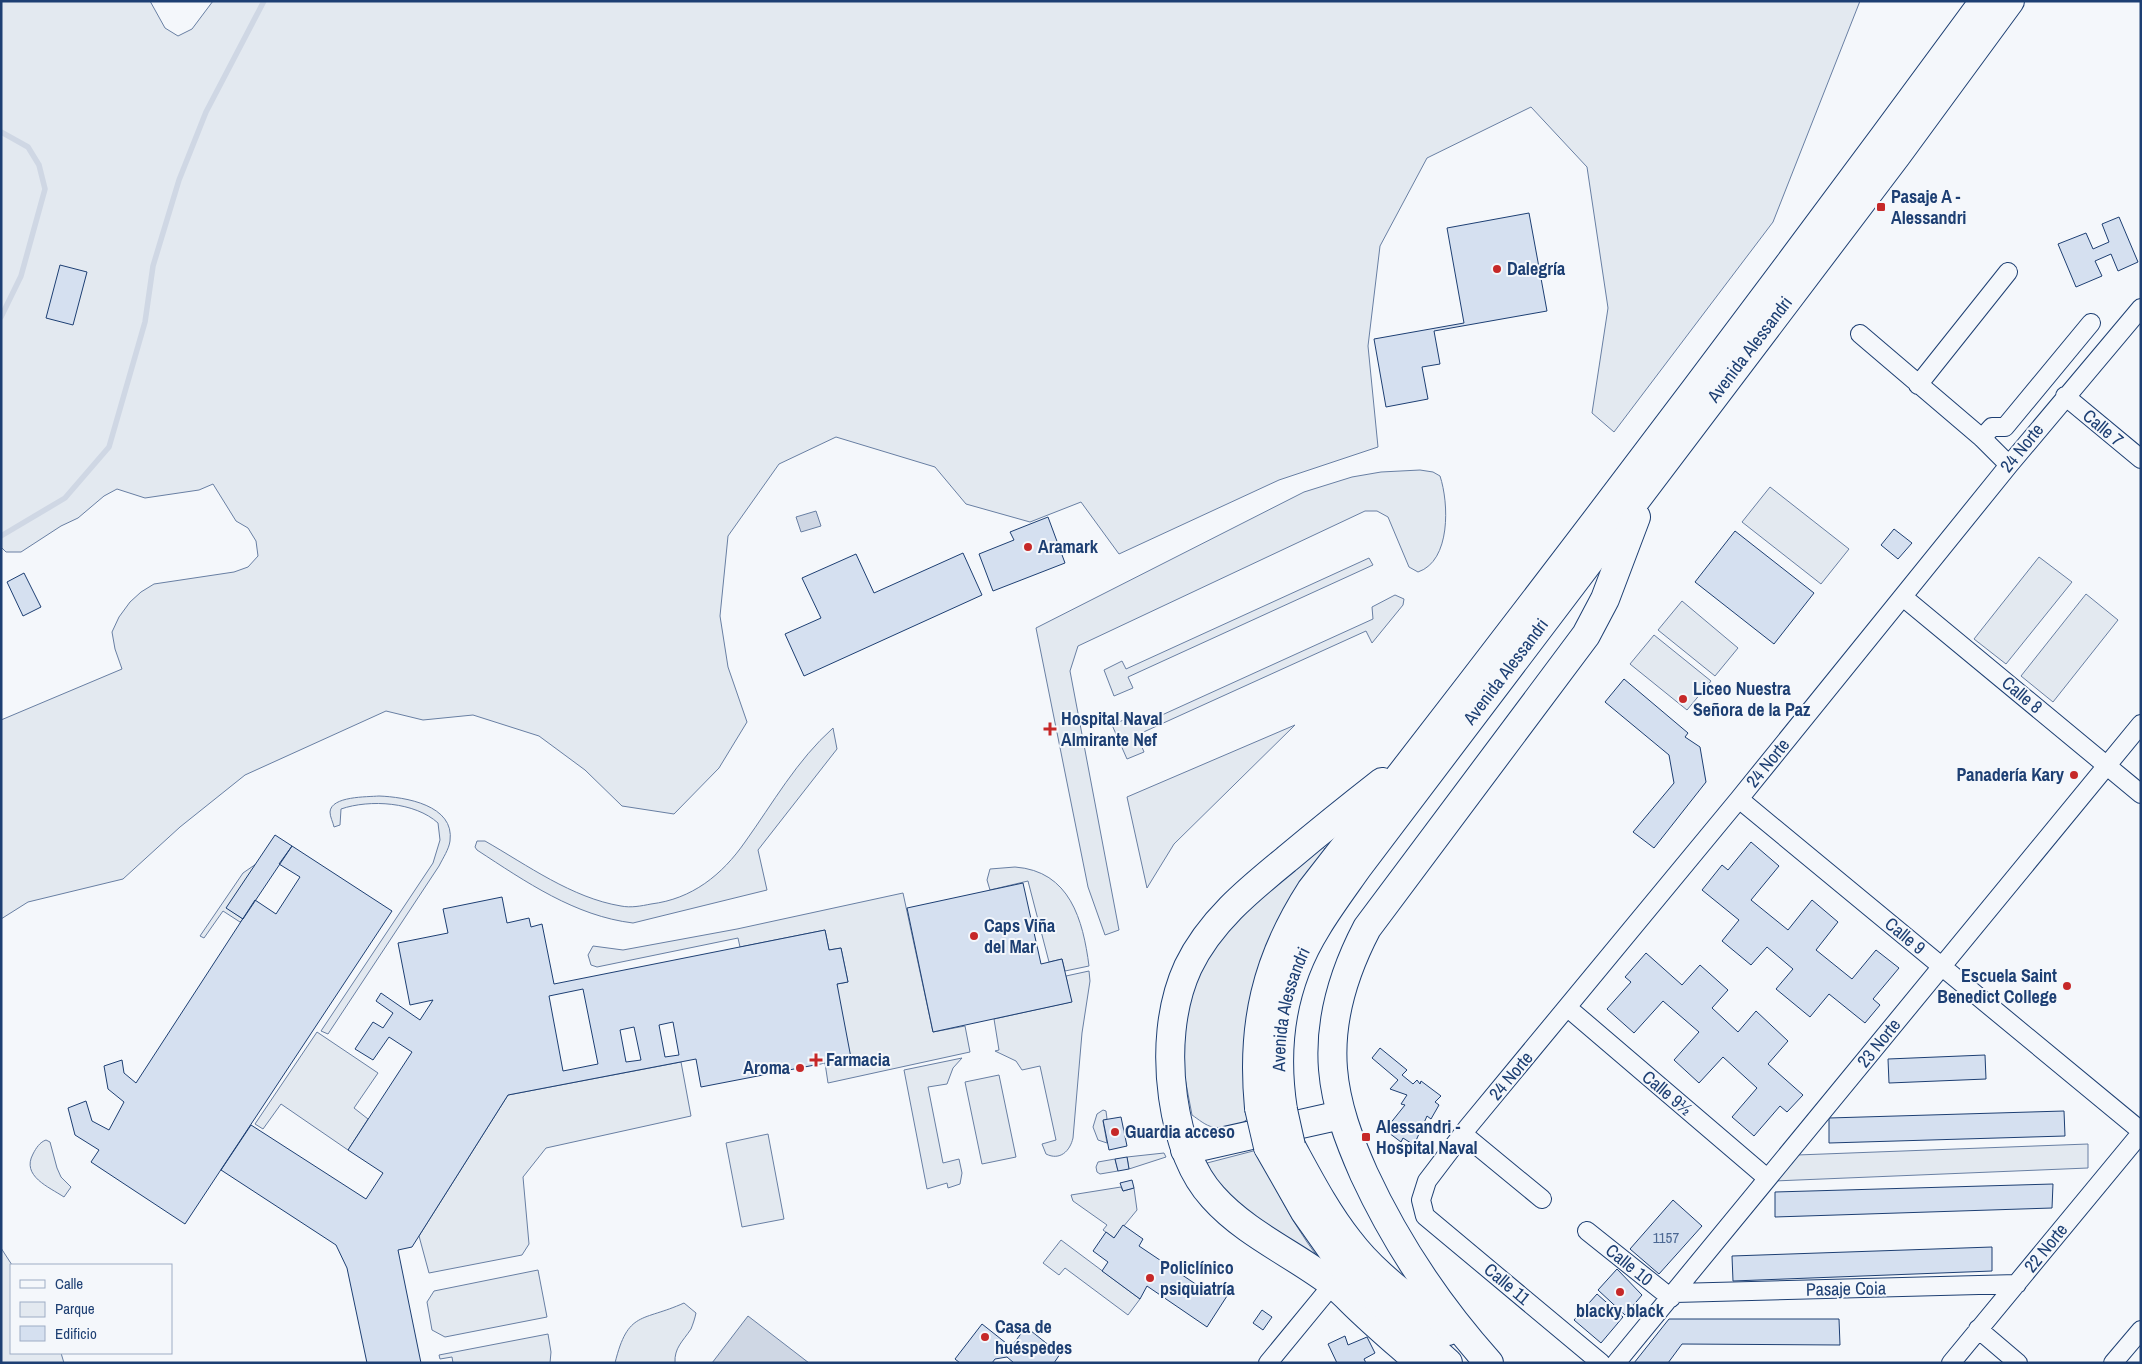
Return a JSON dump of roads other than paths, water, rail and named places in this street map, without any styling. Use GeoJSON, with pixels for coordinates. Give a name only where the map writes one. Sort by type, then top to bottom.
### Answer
{"type":"FeatureCollection","features":[{"type":"Feature","properties":{"kind":"main road","name":"Avenida Alessandri"},"geometry":{"type":"LineString","coordinates":[[1448,1363],[1348,1273],[1305,1212],[1280,1146],[1256,1051],[1258,1023],[1271,967],[1295,914],[1310,890],[1418,752],[1772,288],[1984,1]]}},
{"type":"Feature","properties":{"kind":"main road","name":"Avenida Alessandri"},"geometry":{"type":"LineString","coordinates":[[1271,1109],[1279,1084],[1278,1057],[1284,1007],[1298,962],[1316,928],[1358,867],[1897,155],[2010,1]]}},
{"type":"Feature","properties":{"kind":"main road"},"geometry":{"type":"LineString","coordinates":[[1487,1363],[1442,1306],[1395,1235],[1356,1156],[1341,1115],[1333,1069],[1334,1022],[1345,975],[1367,928],[1586,635],[1605,599],[1624,546],[1653,478]]}},
{"type":"Feature","properties":{"kind":"main road"},"geometry":{"type":"LineString","coordinates":[[1418,752],[1248,891],[1210,930],[1188,966],[1181,986],[1170,1043],[1171,1082],[1175,1111],[1185,1150],[1194,1170],[1212,1196],[1231,1216],[1333,1284],[1420,1363]]}},
{"type":"Feature","properties":{"kind":"main road"},"geometry":{"type":"LineString","coordinates":[[1185,1150],[1341,1115]]}},
{"type":"Feature","properties":{"kind":"main road","name":"Avenida Alessandri"},"geometry":{"type":"LineString","coordinates":[[1280,1146],[1350,1242],[1378,1272],[1487,1363]]}},
{"type":"Feature","properties":{"kind":"street"},"geometry":{"type":"LineString","coordinates":[[1918,385],[2008,272]]}},
{"type":"Feature","properties":{"kind":"street","name":"24 Norte"},"geometry":{"type":"LineString","coordinates":[[1421,1200],[1427,1181],[1463,1134],[1739,799],[2065,396],[2141,308]]}},
{"type":"Feature","properties":{"kind":"street"},"geometry":{"type":"LineString","coordinates":[[1982,438],[1992,427],[2005,426],[2091,323]]}},
{"type":"Feature","properties":{"kind":"street"},"geometry":{"type":"LineString","coordinates":[[1860,334],[1982,438],[2009,465]]}},
{"type":"Feature","properties":{"kind":"street","name":"Calle 7"},"geometry":{"type":"LineString","coordinates":[[2065,396],[2141,459]]}},
{"type":"Feature","properties":{"kind":"street","name":"Calle 8"},"geometry":{"type":"LineString","coordinates":[[1903,597],[2141,794]]}},
{"type":"Feature","properties":{"kind":"street","name":"23 Norte"},"geometry":{"type":"LineString","coordinates":[[1616,1363],[1673,1296],[1767,1178],[2141,724]]}},
{"type":"Feature","properties":{"kind":"street","name":"Calle 9"},"geometry":{"type":"LineString","coordinates":[[1739,799],[2141,1132]]}},
{"type":"Feature","properties":{"kind":"street","name":"Calle 9½"},"geometry":{"type":"LineString","coordinates":[[1568,1008],[1767,1178]]}},
{"type":"Feature","properties":{"kind":"street","name":"22 Norte"},"geometry":{"type":"LineString","coordinates":[[1952,1363],[2141,1132]]}},
{"type":"Feature","properties":{"kind":"street"},"geometry":{"type":"LineString","coordinates":[[1463,1134],[1542,1199]]}},
{"type":"Feature","properties":{"kind":"street","name":"Calle 11"},"geometry":{"type":"LineString","coordinates":[[1421,1200],[1425,1216],[1601,1363]]}},
{"type":"Feature","properties":{"kind":"street","name":"Calle 10"},"geometry":{"type":"LineString","coordinates":[[1587,1232],[1673,1296]]}},
{"type":"Feature","properties":{"kind":"street"},"geometry":{"type":"LineString","coordinates":[[1268,1363],[1333,1284]]}},
{"type":"Feature","properties":{"kind":"street","name":"Pasaje Coia"},"geometry":{"type":"LineString","coordinates":[[1673,1296],[2017,1284]]}},
{"type":"Feature","properties":{"kind":"street"},"geometry":{"type":"LineString","coordinates":[[1978,1329],[2018,1363]]}},
{"type":"Feature","properties":{"kind":"street"},"geometry":{"type":"LineString","coordinates":[[2113,1363],[2141,1330]]}},
{"type":"Feature","properties":{"kind":"waterway"},"geometry":{"type":"LineString","coordinates":[[1,536],[65,498],[109,447],[145,322],[153,266],[179,180],[206,112],[264,1]]}},
{"type":"Feature","properties":{"kind":"waterway"},"geometry":{"type":"LineString","coordinates":[[1,132],[28,147],[39,165],[45,189],[21,276],[1,317]]}},
{"type":"Feature","properties":{"kind":"place","name":"Pasaje A - Alessandri"},"geometry":{"type":"Point","coordinates":[1881,207]}},
{"type":"Feature","properties":{"kind":"place","name":"Dalegría"},"geometry":{"type":"Point","coordinates":[1497,269]}},
{"type":"Feature","properties":{"kind":"place","name":"Aramark"},"geometry":{"type":"Point","coordinates":[1028,547]}},
{"type":"Feature","properties":{"kind":"place","name":"Liceo Nuestra Señora de la Paz"},"geometry":{"type":"Point","coordinates":[1683,699]}},
{"type":"Feature","properties":{"kind":"place","name":"Hospital Naval Almirante Nef"},"geometry":{"type":"Point","coordinates":[1050,729]}},
{"type":"Feature","properties":{"kind":"place","name":"Panadería Kary"},"geometry":{"type":"Point","coordinates":[2074,775]}},
{"type":"Feature","properties":{"kind":"place","name":"Caps Viña del Mar"},"geometry":{"type":"Point","coordinates":[974,936]}},
{"type":"Feature","properties":{"kind":"place","name":"Escuela Saint Benedict College"},"geometry":{"type":"Point","coordinates":[2067,986]}},
{"type":"Feature","properties":{"kind":"place","name":"Farmacia"},"geometry":{"type":"Point","coordinates":[816,1060]}},
{"type":"Feature","properties":{"kind":"place","name":"Aroma"},"geometry":{"type":"Point","coordinates":[800,1068]}},
{"type":"Feature","properties":{"kind":"place","name":"Guardia acceso"},"geometry":{"type":"Point","coordinates":[1115,1132]}},
{"type":"Feature","properties":{"kind":"place","name":"Alessandri - Hospital Naval"},"geometry":{"type":"Point","coordinates":[1366,1137]}},
{"type":"Feature","properties":{"kind":"place","name":"Policlínico psiquiatría"},"geometry":{"type":"Point","coordinates":[1150,1278]}},
{"type":"Feature","properties":{"kind":"place","name":"blacky black"},"geometry":{"type":"Point","coordinates":[1620,1292]}},
{"type":"Feature","properties":{"kind":"place","name":"Casa de huéspedes"},"geometry":{"type":"Point","coordinates":[985,1337]}}]}
